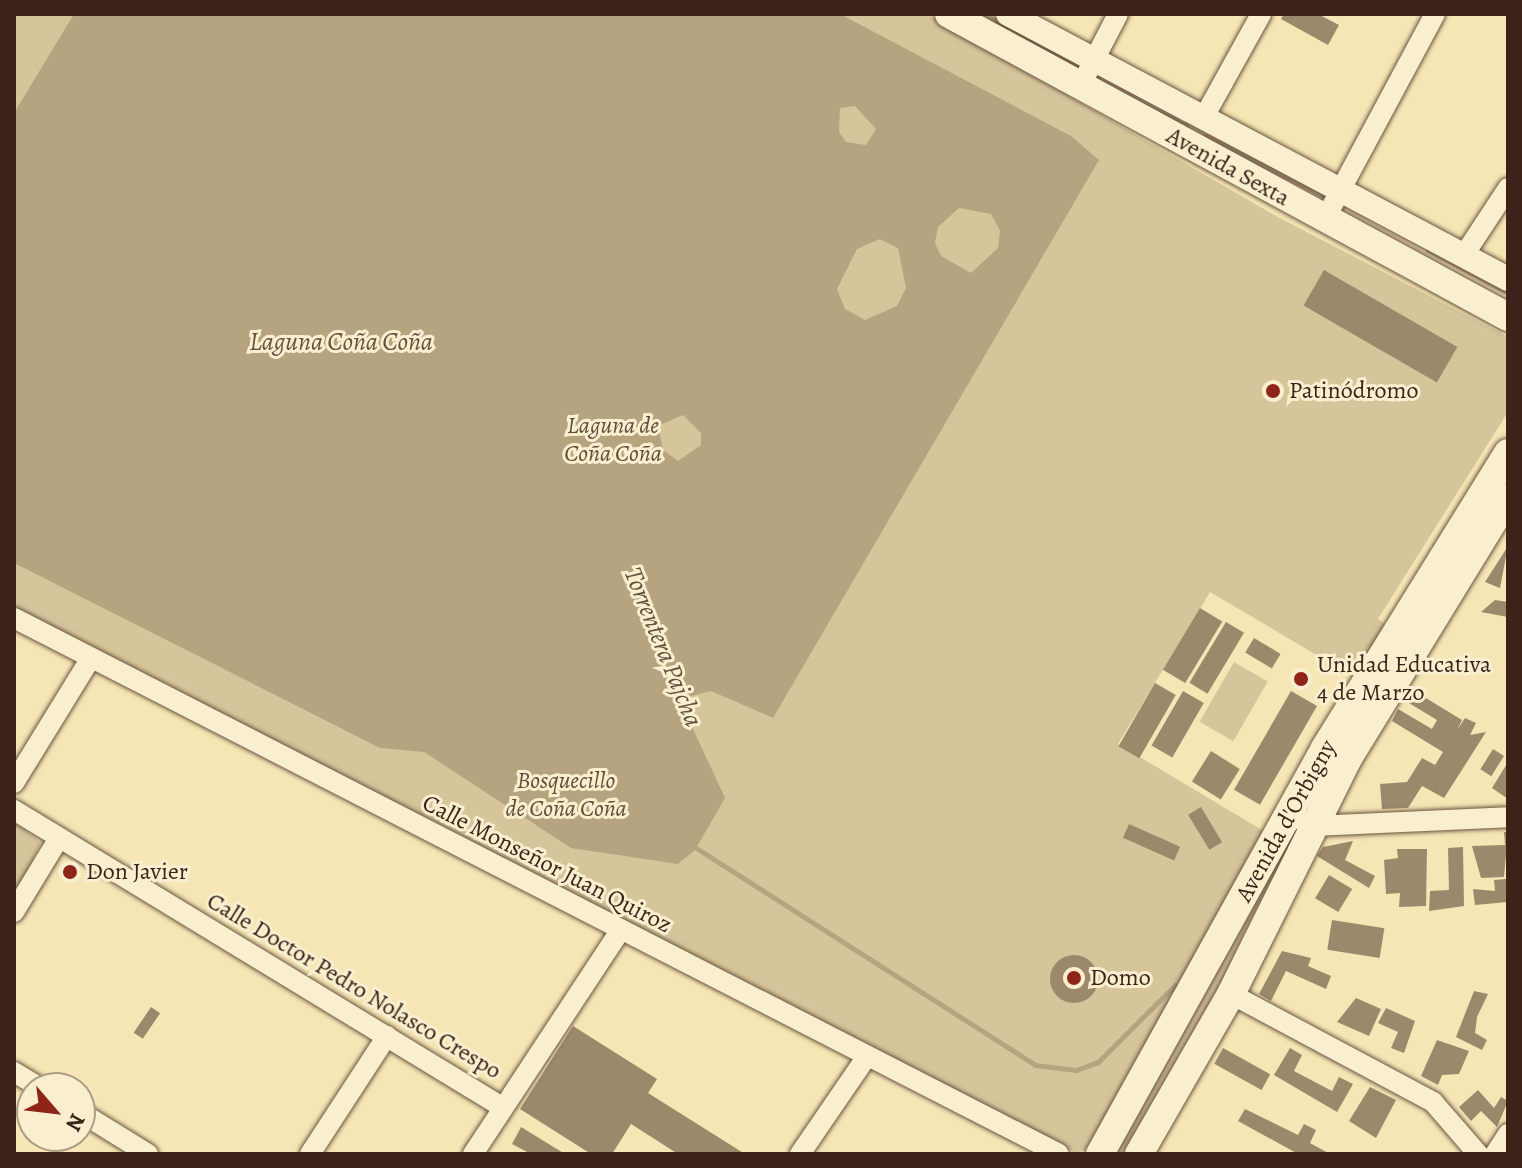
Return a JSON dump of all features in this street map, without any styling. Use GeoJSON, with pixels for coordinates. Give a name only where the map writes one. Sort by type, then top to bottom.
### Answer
{"type":"FeatureCollection","features":[{"type":"Feature","properties":{"kind":"main road","name":"Avenida Sexta"},"geometry":{"type":"LineString","coordinates":[[949,14],[1087,74],[1334,203],[1508,317]]}},
{"type":"Feature","properties":{"kind":"main road","name":"Avenida d'Orbigny"},"geometry":{"type":"LineString","coordinates":[[1139,1154],[1231,994],[1302,820],[1508,453]]}},
{"type":"Feature","properties":{"kind":"main road","name":"Avenida d'Orbigny"},"geometry":{"type":"LineString","coordinates":[[1100,1154],[1302,820],[1508,497]]}},
{"type":"Feature","properties":{"kind":"street","name":"Avenida Sexta"},"geometry":{"type":"LineString","coordinates":[[1008,14],[1087,74],[1204,117],[1334,203],[1464,255],[1508,279]]}},
{"type":"Feature","properties":{"kind":"street"},"geometry":{"type":"LineString","coordinates":[[1087,74],[1118,14]]}},
{"type":"Feature","properties":{"kind":"street"},"geometry":{"type":"LineString","coordinates":[[1204,117],[1261,14]]}},
{"type":"Feature","properties":{"kind":"street"},"geometry":{"type":"LineString","coordinates":[[1334,203],[1435,14]]}},
{"type":"Feature","properties":{"kind":"street"},"geometry":{"type":"LineString","coordinates":[[1464,255],[1508,188]]}},
{"type":"Feature","properties":{"kind":"street","name":"Calle Monseñor Juan Quiroz"},"geometry":{"type":"LineString","coordinates":[[14,618],[1059,1154]]}},
{"type":"Feature","properties":{"kind":"street"},"geometry":{"type":"LineString","coordinates":[[14,783],[91,658]]}},
{"type":"Feature","properties":{"kind":"street","name":"Calle Doctor Pedro Nolasco Crespo"},"geometry":{"type":"LineString","coordinates":[[14,810],[502,1107]]}},
{"type":"Feature","properties":{"kind":"street"},"geometry":{"type":"LineString","coordinates":[[1302,820],[1508,817]]}},
{"type":"Feature","properties":{"kind":"street"},"geometry":{"type":"LineString","coordinates":[[14,912],[59,838]]}},
{"type":"Feature","properties":{"kind":"street"},"geometry":{"type":"LineString","coordinates":[[473,1154],[620,931]]}},
{"type":"Feature","properties":{"kind":"street"},"geometry":{"type":"LineString","coordinates":[[1231,994],[1433,1102],[1478,1154]]}},
{"type":"Feature","properties":{"kind":"street"},"geometry":{"type":"LineString","coordinates":[[310,1154],[387,1036]]}},
{"type":"Feature","properties":{"kind":"street"},"geometry":{"type":"LineString","coordinates":[[800,1154],[867,1056]]}},
{"type":"Feature","properties":{"kind":"street"},"geometry":{"type":"LineString","coordinates":[[96,1122],[148,1154]]}},
{"type":"Feature","properties":{"kind":"street"},"geometry":{"type":"LineString","coordinates":[[1495,1154],[1508,1134]]}},
{"type":"Feature","properties":{"kind":"green space","name":"Laguna de Coña Coña"},"geometry":{"type":"Polygon","coordinates":[[[14,14],[927,14],[1276,216],[1508,337],[1508,412],[1378,619],[1385,624],[1354,677],[1210,592],[1118,744],[1267,833],[1088,1149],[1076,1153],[14,608],[14,14]]]}},
{"type":"Feature","properties":{"kind":"green space"},"geometry":{"type":"Polygon","coordinates":[[[1234,662],[1268,682],[1233,741],[1200,722],[1234,662]]]}},
{"type":"Feature","properties":{"kind":"green space"},"geometry":{"type":"Polygon","coordinates":[[[14,821],[41,843],[14,897],[14,821]]]}},
{"type":"Feature","properties":{"kind":"green space"},"geometry":{"type":"Polygon","coordinates":[[[1288,841],[1215,995],[1125,1154],[1113,1154],[1288,841]]]}},
{"type":"Feature","properties":{"kind":"water","name":"Laguna Coña Coña"},"geometry":{"type":"Polygon","coordinates":[[[74,14],[840,14],[1071,136],[1099,160],[773,718],[711,691],[691,696],[687,716],[725,798],[695,850],[678,864],[571,848],[424,752],[380,748],[14,563],[14,113],[74,14]],[[855,106],[840,108],[839,132],[846,142],[866,145],[876,129],[855,106]],[[959,208],[938,227],[935,243],[941,256],[971,273],[998,248],[1000,231],[991,214],[959,208]],[[880,239],[857,249],[837,289],[845,309],[865,320],[897,306],[906,288],[898,248],[880,239]],[[683,415],[658,426],[663,450],[678,461],[701,445],[701,433],[683,415]]]}},
{"type":"Feature","properties":{"kind":"building"},"geometry":{"type":"Polygon","coordinates":[[[1284,14],[1318,14],[1339,25],[1328,45],[1281,19],[1284,14]]]}},
{"type":"Feature","properties":{"kind":"building"},"geometry":{"type":"Polygon","coordinates":[[[1324,270],[1457,347],[1437,383],[1304,306],[1324,270]]]}},
{"type":"Feature","properties":{"kind":"building"},"geometry":{"type":"Polygon","coordinates":[[[1508,546],[1500,588],[1485,582],[1508,546]]]}},
{"type":"Feature","properties":{"kind":"building"},"geometry":{"type":"Polygon","coordinates":[[[1495,600],[1508,602],[1508,617],[1481,612],[1495,600]]]}},
{"type":"Feature","properties":{"kind":"building"},"geometry":{"type":"Polygon","coordinates":[[[1200,608],[1222,621],[1185,683],[1163,670],[1200,608]]]}},
{"type":"Feature","properties":{"kind":"building"},"geometry":{"type":"Polygon","coordinates":[[[1226,622],[1244,633],[1207,694],[1189,683],[1226,622]]]}},
{"type":"Feature","properties":{"kind":"building"},"geometry":{"type":"Polygon","coordinates":[[[1254,638],[1281,654],[1272,669],[1245,653],[1254,638]]]}},
{"type":"Feature","properties":{"kind":"building"},"geometry":{"type":"Polygon","coordinates":[[[1155,683],[1176,695],[1139,758],[1118,746],[1155,683]]]}},
{"type":"Feature","properties":{"kind":"building"},"geometry":{"type":"Polygon","coordinates":[[[1411,689],[1462,720],[1457,730],[1465,718],[1476,723],[1470,735],[1486,732],[1444,798],[1422,786],[1408,808],[1382,809],[1380,784],[1407,782],[1422,758],[1435,765],[1443,752],[1392,721],[1398,709],[1432,729],[1437,720],[1404,700],[1411,689]]]}},
{"type":"Feature","properties":{"kind":"building"},"geometry":{"type":"Polygon","coordinates":[[[1183,691],[1204,703],[1172,758],[1152,746],[1183,691]]]}},
{"type":"Feature","properties":{"kind":"building"},"geometry":{"type":"Polygon","coordinates":[[[1291,691],[1317,706],[1260,805],[1234,790],[1291,691]]]}},
{"type":"Feature","properties":{"kind":"building"},"geometry":{"type":"Polygon","coordinates":[[[1493,749],[1504,756],[1491,776],[1480,769],[1493,749]]]}},
{"type":"Feature","properties":{"kind":"building"},"geometry":{"type":"Polygon","coordinates":[[[1211,751],[1240,769],[1221,800],[1192,782],[1211,751]]]}},
{"type":"Feature","properties":{"kind":"building"},"geometry":{"type":"Polygon","coordinates":[[[1508,762],[1508,799],[1492,788],[1508,762]]]}},
{"type":"Feature","properties":{"kind":"building"},"geometry":{"type":"Polygon","coordinates":[[[1201,807],[1222,842],[1209,850],[1188,815],[1201,807]]]}},
{"type":"Feature","properties":{"kind":"building"},"geometry":{"type":"Polygon","coordinates":[[[1129,824],[1180,847],[1174,860],[1123,838],[1129,824]]]}},
{"type":"Feature","properties":{"kind":"building"},"geometry":{"type":"Polygon","coordinates":[[[1504,832],[1508,832],[1504,877],[1481,878],[1472,846],[1505,845],[1504,832]]]}},
{"type":"Feature","properties":{"kind":"building"},"geometry":{"type":"Polygon","coordinates":[[[1353,841],[1345,860],[1375,876],[1369,888],[1317,856],[1323,847],[1353,841]]]}},
{"type":"Feature","properties":{"kind":"building"},"geometry":{"type":"Polygon","coordinates":[[[1463,847],[1464,906],[1429,911],[1430,891],[1449,890],[1448,848],[1463,847]]]}},
{"type":"Feature","properties":{"kind":"building"},"geometry":{"type":"Polygon","coordinates":[[[1397,849],[1427,849],[1426,906],[1399,907],[1400,893],[1386,894],[1384,860],[1398,858],[1397,849]]]}},
{"type":"Feature","properties":{"kind":"building"},"geometry":{"type":"Polygon","coordinates":[[[1329,875],[1352,889],[1338,912],[1315,898],[1329,875]]]}},
{"type":"Feature","properties":{"kind":"building"},"geometry":{"type":"Polygon","coordinates":[[[1506,879],[1508,902],[1475,905],[1473,889],[1495,891],[1494,880],[1506,879]]]}},
{"type":"Feature","properties":{"kind":"building"},"geometry":{"type":"Polygon","coordinates":[[[1332,920],[1384,928],[1380,958],[1327,950],[1332,920]]]}},
{"type":"Feature","properties":{"kind":"building"},"geometry":{"type":"Polygon","coordinates":[[[1282,951],[1311,958],[1308,966],[1331,976],[1326,989],[1286,971],[1271,1001],[1259,994],[1282,951]]]}},
{"type":"Feature","properties":{"kind":"building","name":"Domo"},"geometry":{"type":"Polygon","coordinates":[[[1074,955],[1091,962],[1098,979],[1091,996],[1074,1003],[1057,996],[1050,979],[1057,962],[1074,955]]]}},
{"type":"Feature","properties":{"kind":"building"},"geometry":{"type":"Polygon","coordinates":[[[1474,991],[1488,994],[1477,1017],[1475,1033],[1487,1040],[1482,1050],[1456,1037],[1474,991]]]}},
{"type":"Feature","properties":{"kind":"building"},"geometry":{"type":"Polygon","coordinates":[[[1356,998],[1381,1009],[1369,1036],[1337,1022],[1356,998]]]}},
{"type":"Feature","properties":{"kind":"building"},"geometry":{"type":"Polygon","coordinates":[[[151,1007],[160,1013],[143,1039],[134,1033],[151,1007]]]}},
{"type":"Feature","properties":{"kind":"building"},"geometry":{"type":"Polygon","coordinates":[[[1386,1008],[1415,1021],[1404,1053],[1391,1048],[1398,1032],[1378,1023],[1386,1008]]]}},
{"type":"Feature","properties":{"kind":"building"},"geometry":{"type":"Polygon","coordinates":[[[573,1026],[657,1079],[648,1093],[745,1154],[678,1154],[631,1124],[612,1154],[591,1154],[520,1109],[573,1026]]]}},
{"type":"Feature","properties":{"kind":"building"},"geometry":{"type":"Polygon","coordinates":[[[1437,1040],[1469,1051],[1459,1074],[1442,1075],[1438,1085],[1421,1076],[1437,1040]]]}},
{"type":"Feature","properties":{"kind":"building"},"geometry":{"type":"Polygon","coordinates":[[[1223,1048],[1270,1074],[1262,1090],[1214,1064],[1223,1048]]]}},
{"type":"Feature","properties":{"kind":"building"},"geometry":{"type":"Polygon","coordinates":[[[1290,1048],[1302,1055],[1294,1071],[1332,1091],[1339,1077],[1353,1084],[1337,1112],[1274,1075],[1290,1048]]]}},
{"type":"Feature","properties":{"kind":"building"},"geometry":{"type":"Polygon","coordinates":[[[1370,1087],[1396,1100],[1376,1138],[1349,1121],[1370,1087]]]}},
{"type":"Feature","properties":{"kind":"building"},"geometry":{"type":"Polygon","coordinates":[[[1478,1090],[1494,1108],[1501,1097],[1508,1101],[1497,1127],[1481,1111],[1471,1121],[1459,1107],[1478,1090]]]}},
{"type":"Feature","properties":{"kind":"building"},"geometry":{"type":"Polygon","coordinates":[[[1245,1109],[1298,1135],[1304,1124],[1316,1130],[1310,1143],[1330,1154],[1298,1154],[1238,1121],[1245,1109]]]}},
{"type":"Feature","properties":{"kind":"building"},"geometry":{"type":"Polygon","coordinates":[[[521,1127],[565,1154],[531,1154],[512,1144],[521,1127]]]}},
{"type":"Feature","properties":{"kind":"waterway"},"geometry":{"type":"LineString","coordinates":[[984,14],[1077,67]]}},
{"type":"Feature","properties":{"kind":"waterway"},"geometry":{"type":"LineString","coordinates":[[1160,113],[1187,127]]}},
{"type":"Feature","properties":{"kind":"waterway"},"geometry":{"type":"LineString","coordinates":[[1205,136],[1323,195]]}},
{"type":"Feature","properties":{"kind":"waterway"},"geometry":{"type":"LineString","coordinates":[[1428,250],[1508,293]]}},
{"type":"Feature","properties":{"kind":"waterway","name":"Torrentera Pajcha"},"geometry":{"type":"LineString","coordinates":[[693,846],[1035,1065],[1076,1070],[1098,1062],[1175,985]]}},
{"type":"Feature","properties":{"kind":"place","name":"Patinódromo"},"geometry":{"type":"Point","coordinates":[1273,391]}},
{"type":"Feature","properties":{"kind":"place","name":"Unidad Educativa 4 de Marzo"},"geometry":{"type":"Point","coordinates":[1301,679]}},
{"type":"Feature","properties":{"kind":"place","name":"Don Javier"},"geometry":{"type":"Point","coordinates":[70,872]}},
{"type":"Feature","properties":{"kind":"place","name":"Domo"},"geometry":{"type":"Point","coordinates":[1074,978]}},
{"type":"Feature","properties":{"kind":"park label","name":"Bosquecillo de Coña Coña"},"geometry":{"type":"Point","coordinates":[566,795]}}]}
